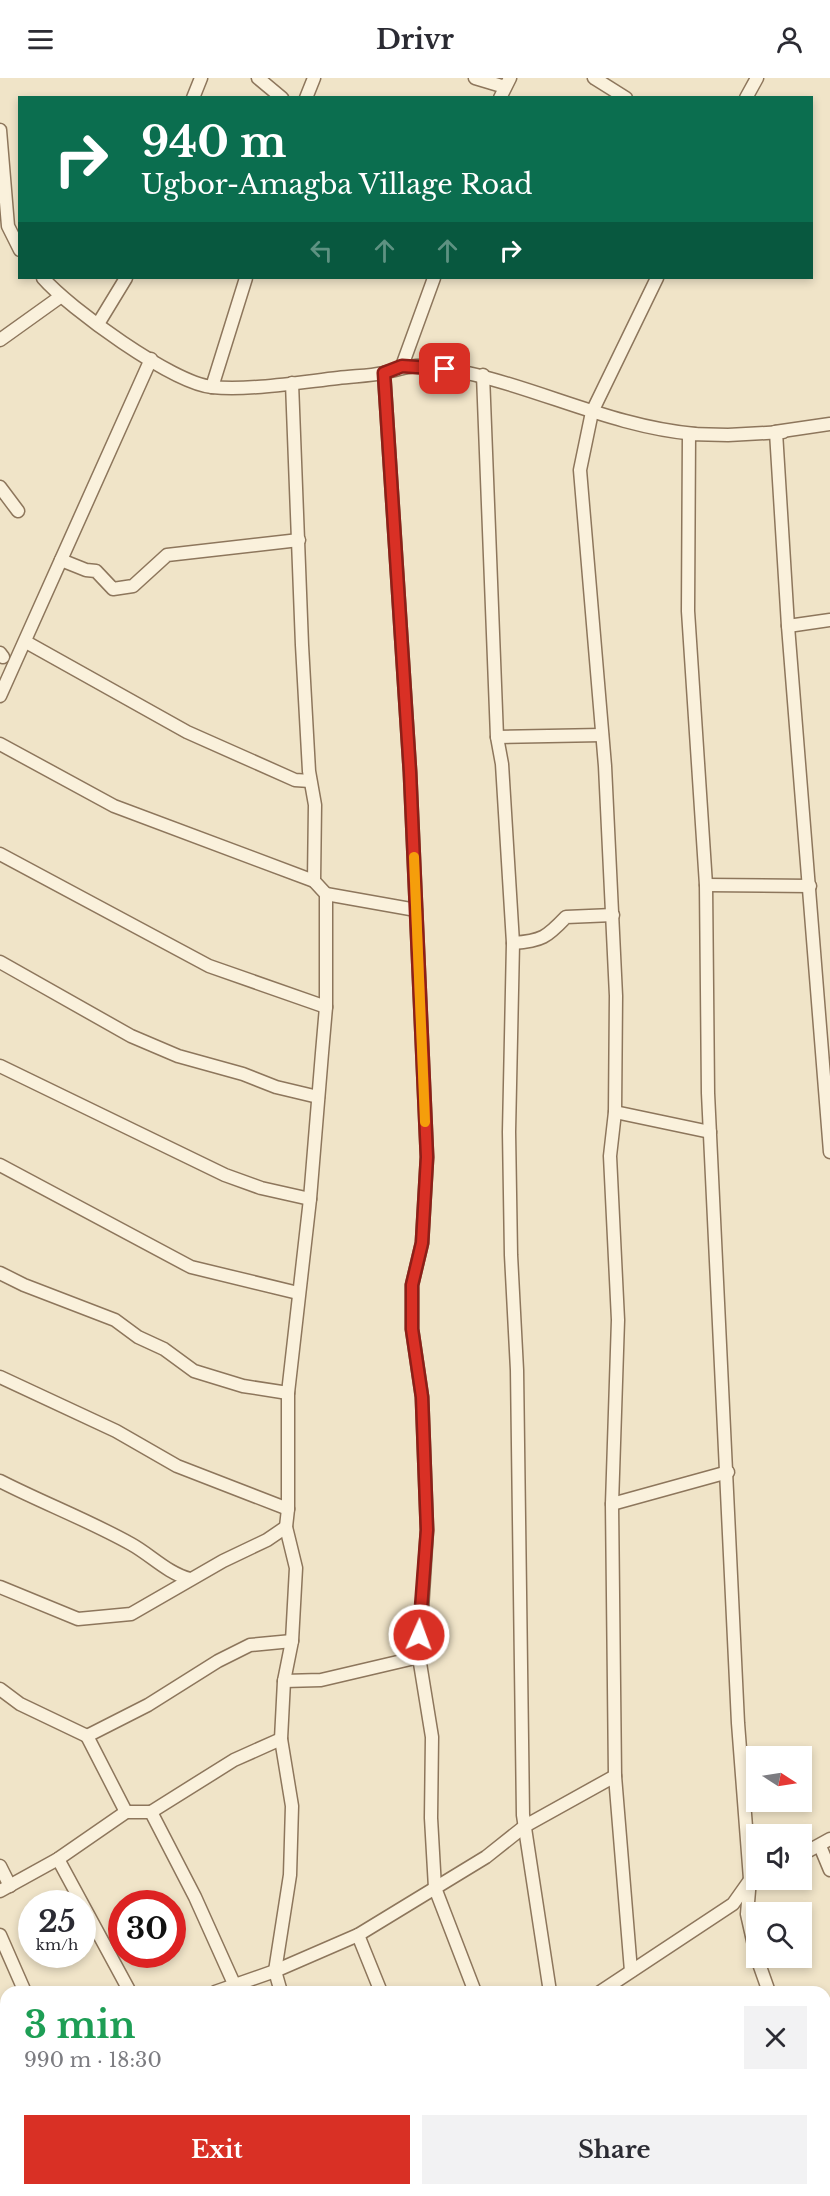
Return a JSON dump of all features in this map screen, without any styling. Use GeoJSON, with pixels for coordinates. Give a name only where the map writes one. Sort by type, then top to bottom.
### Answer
{"type":"FeatureCollection","features":[{"type":"Feature","properties":{"kind":"street"},"geometry":{"type":"LineString","coordinates":[[194,96],[201,78]]}},
{"type":"Feature","properties":{"kind":"street"},"geometry":{"type":"LineString","coordinates":[[258,78],[280,96]]}},
{"type":"Feature","properties":{"kind":"street"},"geometry":{"type":"LineString","coordinates":[[307,96],[314,78]]}},
{"type":"Feature","properties":{"kind":"street"},"geometry":{"type":"LineString","coordinates":[[475,78],[505,87]]}},
{"type":"Feature","properties":{"kind":"street"},"geometry":{"type":"LineString","coordinates":[[594,78],[623,96]]}},
{"type":"Feature","properties":{"kind":"street"},"geometry":{"type":"LineString","coordinates":[[748,96],[758,78]]}},
{"type":"Feature","properties":{"kind":"street"},"geometry":{"type":"LineString","coordinates":[[0,132],[8,226],[18,246]]}},
{"type":"Feature","properties":{"kind":"street"},"geometry":{"type":"LineString","coordinates":[[44,279],[60,297],[151,359],[183,379],[212,387],[292,383],[384,373],[402,366],[426,366],[483,375],[645,428],[728,437],[830,424]]}},
{"type":"Feature","properties":{"kind":"street"},"geometry":{"type":"LineString","coordinates":[[98,324],[125,279]]}},
{"type":"Feature","properties":{"kind":"street"},"geometry":{"type":"LineString","coordinates":[[212,387],[246,279]]}},
{"type":"Feature","properties":{"kind":"street"},"geometry":{"type":"LineString","coordinates":[[402,366],[434,279]]}},
{"type":"Feature","properties":{"kind":"street"},"geometry":{"type":"LineString","coordinates":[[631,1971],[615,1776],[612,1504],[618,1320],[610,1156],[615,1112],[613,915],[602,735],[580,470],[592,412],[657,279]]}},
{"type":"Feature","properties":{"kind":"street"},"geometry":{"type":"LineString","coordinates":[[0,340],[60,297]]}},
{"type":"Feature","properties":{"kind":"street"},"geometry":{"type":"LineString","coordinates":[[0,696],[151,359]]}},
{"type":"Feature","properties":{"kind":"street"},"geometry":{"type":"LineString","coordinates":[[384,373],[410,772],[427,1157],[422,1243],[412,1285],[412,1329],[422,1397],[427,1530],[418,1657],[432,1737],[431,1818],[435,1888],[473,1986]]}},
{"type":"Feature","properties":{"kind":"street"},"geometry":{"type":"LineString","coordinates":[[483,375],[497,738],[507,829],[513,943],[509,1132],[511,1255],[517,1370],[523,1815],[549,1986]]}},
{"type":"Feature","properties":{"kind":"street"},"geometry":{"type":"LineString","coordinates":[[292,383],[310,782],[315,805],[314,881]]}},
{"type":"Feature","properties":{"kind":"street"},"geometry":{"type":"LineString","coordinates":[[779,432],[788,626],[810,886],[825,989],[830,1152]]}},
{"type":"Feature","properties":{"kind":"street"},"geometry":{"type":"LineString","coordinates":[[689,434],[688,611],[706,885],[710,1132],[728,1472],[738,1723],[748,1824]]}},
{"type":"Feature","properties":{"kind":"street"},"geometry":{"type":"LineString","coordinates":[[0,487],[18,511]]}},
{"type":"Feature","properties":{"kind":"street"},"geometry":{"type":"LineString","coordinates":[[62,560],[86,570],[96,571],[113,589],[129,587],[167,555],[299,540]]}},
{"type":"Feature","properties":{"kind":"street"},"geometry":{"type":"LineString","coordinates":[[788,626],[830,620]]}},
{"type":"Feature","properties":{"kind":"street"},"geometry":{"type":"LineString","coordinates":[[26,642],[187,732],[295,780],[310,782]]}},
{"type":"Feature","properties":{"kind":"street"},"geometry":{"type":"LineString","coordinates":[[497,738],[602,735]]}},
{"type":"Feature","properties":{"kind":"street"},"geometry":{"type":"LineString","coordinates":[[0,744],[114,806],[314,881],[326,894],[416,910]]}},
{"type":"Feature","properties":{"kind":"street"},"geometry":{"type":"LineString","coordinates":[[0,854],[167,946],[209,966],[326,1007]]}},
{"type":"Feature","properties":{"kind":"street"},"geometry":{"type":"LineString","coordinates":[[706,885],[810,886]]}},
{"type":"Feature","properties":{"kind":"street"},"geometry":{"type":"LineString","coordinates":[[279,1986],[275,1971],[290,1875],[292,1806],[281,1739],[284,1681],[292,1641],[296,1568],[286,1527],[288,1393],[310,1199],[326,1007],[326,894]]}},
{"type":"Feature","properties":{"kind":"street"},"geometry":{"type":"LineString","coordinates":[[513,943],[540,940],[558,927],[566,917],[613,915]]}},
{"type":"Feature","properties":{"kind":"street"},"geometry":{"type":"LineString","coordinates":[[0,962],[79,1004],[131,1036],[178,1056],[243,1074],[276,1087],[318,1097]]}},
{"type":"Feature","properties":{"kind":"street"},"geometry":{"type":"LineString","coordinates":[[0,1066],[225,1175],[261,1188],[310,1199]]}},
{"type":"Feature","properties":{"kind":"street"},"geometry":{"type":"LineString","coordinates":[[615,1112],[710,1132]]}},
{"type":"Feature","properties":{"kind":"street"},"geometry":{"type":"LineString","coordinates":[[0,1165],[191,1267],[298,1293]]}},
{"type":"Feature","properties":{"kind":"street"},"geometry":{"type":"LineString","coordinates":[[0,1273],[24,1285],[115,1320],[138,1337],[164,1349],[194,1371],[243,1386],[288,1393]]}},
{"type":"Feature","properties":{"kind":"street"},"geometry":{"type":"LineString","coordinates":[[0,1377],[116,1431],[177,1466],[288,1509]]}},
{"type":"Feature","properties":{"kind":"street"},"geometry":{"type":"LineString","coordinates":[[612,1504],[728,1472]]}},
{"type":"Feature","properties":{"kind":"street"},"geometry":{"type":"LineString","coordinates":[[0,1481],[91,1523],[133,1545],[177,1575],[190,1579]]}},
{"type":"Feature","properties":{"kind":"street"},"geometry":{"type":"LineString","coordinates":[[0,1587],[78,1619],[131,1614],[171,1594],[190,1579],[267,1540],[286,1527]]}},
{"type":"Feature","properties":{"kind":"street"},"geometry":{"type":"LineString","coordinates":[[87,1736],[148,1705],[218,1661],[250,1645],[292,1641]]}},
{"type":"Feature","properties":{"kind":"street"},"geometry":{"type":"LineString","coordinates":[[284,1681],[321,1680],[418,1657]]}},
{"type":"Feature","properties":{"kind":"street"},"geometry":{"type":"LineString","coordinates":[[0,1689],[20,1704],[87,1736],[126,1812]]}},
{"type":"Feature","properties":{"kind":"street"},"geometry":{"type":"LineString","coordinates":[[0,1866],[5,1889],[58,1859],[126,1812],[151,1812],[234,1761],[281,1739]]}},
{"type":"Feature","properties":{"kind":"street"},"geometry":{"type":"LineString","coordinates":[[151,1812],[195,1897],[235,1986],[358,1935],[486,1857],[525,1826],[615,1776]]}},
{"type":"Feature","properties":{"kind":"street"},"geometry":{"type":"LineString","coordinates":[[825,1842],[830,1870]]}},
{"type":"Feature","properties":{"kind":"street"},"geometry":{"type":"LineString","coordinates":[[58,1859],[127,1986]]}},
{"type":"Feature","properties":{"kind":"street"},"geometry":{"type":"LineString","coordinates":[[609,1986],[734,1904],[746,1888]]}},
{"type":"Feature","properties":{"kind":"street"},"geometry":{"type":"LineString","coordinates":[[0,1935],[23,1986]]}},
{"type":"Feature","properties":{"kind":"street"},"geometry":{"type":"LineString","coordinates":[[358,1935],[379,1986]]}},
{"type":"Feature","properties":{"kind":"street"},"geometry":{"type":"LineString","coordinates":[[761,1968],[767,1986]]}},
{"type":"Feature","properties":{"kind":"slow traffic"},"geometry":{"type":"LineString","coordinates":[[414,857],[425,1122]]}},
{"type":"Feature","properties":{"kind":"route"},"geometry":{"type":"LineString","coordinates":[[419,1635],[427,1530],[422,1397],[412,1329],[412,1285],[422,1243],[427,1157],[410,772],[384,373],[402,366],[445,369]]}}]}
